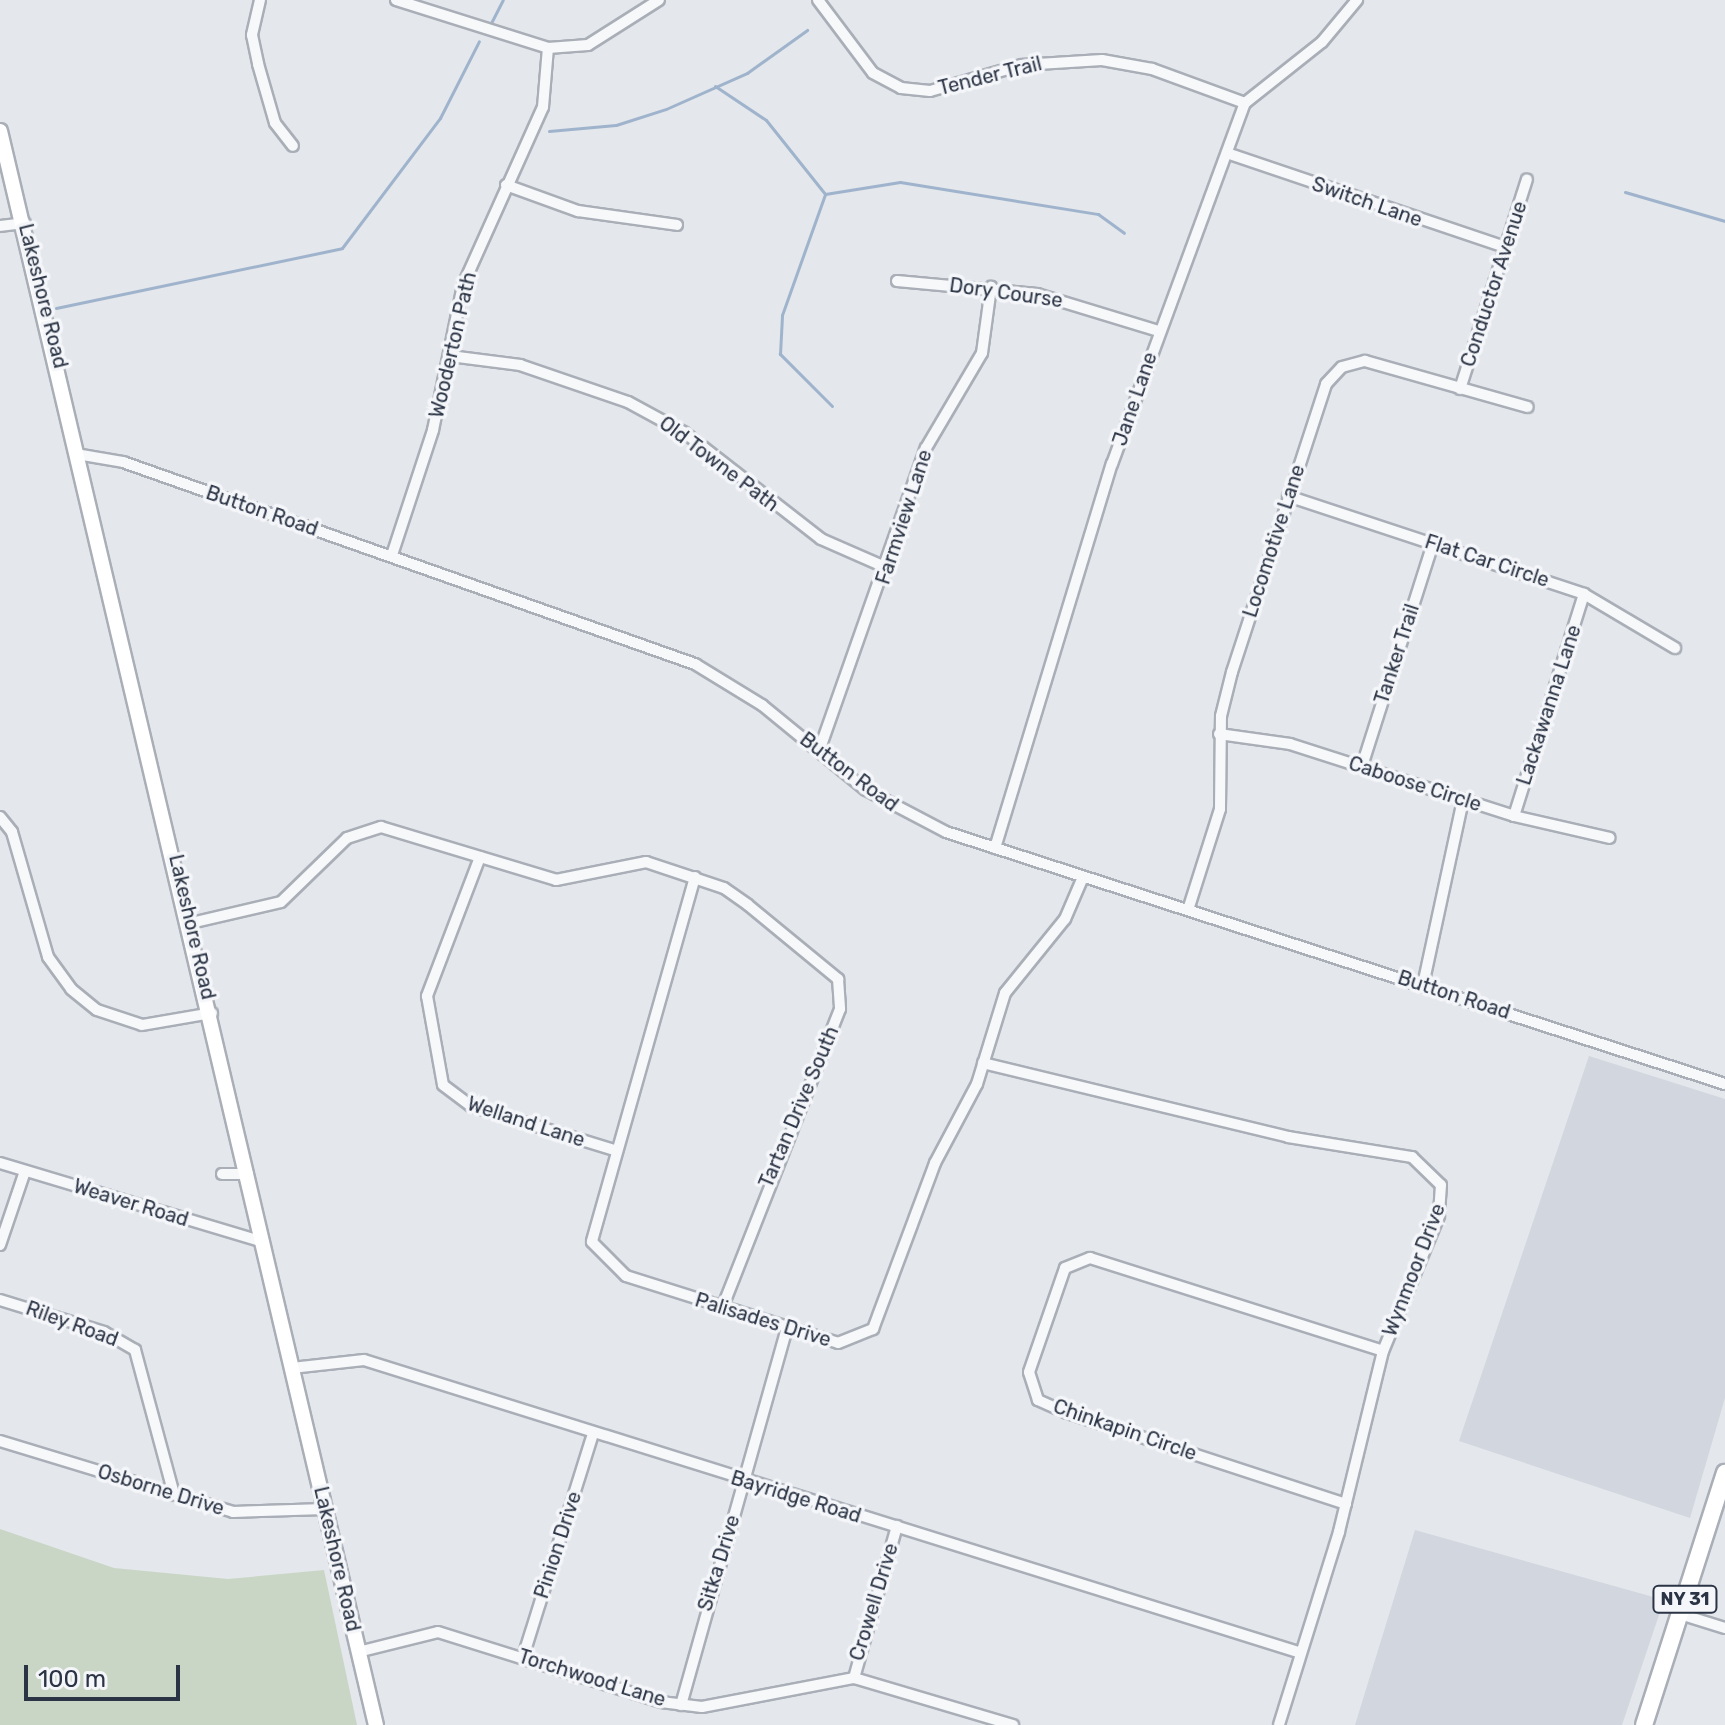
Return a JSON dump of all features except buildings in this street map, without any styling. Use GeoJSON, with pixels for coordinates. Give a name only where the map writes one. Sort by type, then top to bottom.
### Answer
{"type":"FeatureCollection","features":[{"type":"Feature","properties":{"kind":"main road","name":"NY 31"},"geometry":{"type":"LineString","coordinates":[[1644,1725],[1725,1473]]}},
{"type":"Feature","properties":{"kind":"street"},"geometry":{"type":"LineString","coordinates":[[260,0],[252,35],[258,64],[275,123],[293,146]]}},
{"type":"Feature","properties":{"kind":"street"},"geometry":{"type":"LineString","coordinates":[[396,0],[548,48],[588,45],[659,0]]}},
{"type":"Feature","properties":{"kind":"street","name":"Tender Trail"},"geometry":{"type":"LineString","coordinates":[[818,0],[873,73],[901,88],[930,91],[1022,65],[1102,60],[1152,69],[1245,103]]}},
{"type":"Feature","properties":{"kind":"street"},"geometry":{"type":"LineString","coordinates":[[1245,103],[1322,42],[1357,0]]}},
{"type":"Feature","properties":{"kind":"street","name":"Wooderton Path"},"geometry":{"type":"LineString","coordinates":[[392,555],[450,356],[463,285],[543,107],[548,48]]}},
{"type":"Feature","properties":{"kind":"street","name":"Jane Lane"},"geometry":{"type":"LineString","coordinates":[[995,848],[1159,331],[1230,154],[1245,103]]}},
{"type":"Feature","properties":{"kind":"street","name":"Lakeshore Road"},"geometry":{"type":"LineString","coordinates":[[0,131],[82,455],[376,1725]]}},
{"type":"Feature","properties":{"kind":"street","name":"Switch Lane"},"geometry":{"type":"LineString","coordinates":[[1230,154],[1505,247]]}},
{"type":"Feature","properties":{"kind":"street","name":"Conductor Avenue"},"geometry":{"type":"LineString","coordinates":[[1460,389],[1527,179]]}},
{"type":"Feature","properties":{"kind":"street"},"geometry":{"type":"LineString","coordinates":[[506,185],[578,211],[677,225]]}},
{"type":"Feature","properties":{"kind":"street"},"geometry":{"type":"LineString","coordinates":[[0,226],[25,223]]}},
{"type":"Feature","properties":{"kind":"street","name":"Dory Course"},"geometry":{"type":"LineString","coordinates":[[897,281],[991,287],[1159,331]]}},
{"type":"Feature","properties":{"kind":"street","name":"Farmview Lane"},"geometry":{"type":"LineString","coordinates":[[819,751],[887,568],[926,448],[982,353],[991,287]]}},
{"type":"Feature","properties":{"kind":"street","name":"Old Towne Path"},"geometry":{"type":"LineString","coordinates":[[450,356],[520,365],[628,402],[685,433],[821,539],[887,568]]}},
{"type":"Feature","properties":{"kind":"street","name":"Locomotive Lane"},"geometry":{"type":"LineString","coordinates":[[1188,910],[1220,809],[1219,734],[1288,496],[1326,384],[1342,367],[1365,361],[1528,407]]}},
{"type":"Feature","properties":{"kind":"street","name":"Button Road"},"geometry":{"type":"LineString","coordinates":[[82,455],[123,462],[695,664],[819,751],[892,807],[995,848],[1725,1084]]}},
{"type":"Feature","properties":{"kind":"street","name":"Flat Car Circle"},"geometry":{"type":"LineString","coordinates":[[1288,496],[1584,594],[1675,648]]}},
{"type":"Feature","properties":{"kind":"street","name":"Tanker Trail"},"geometry":{"type":"LineString","coordinates":[[1362,766],[1433,543]]}},
{"type":"Feature","properties":{"kind":"street","name":"Lackawanna Lane"},"geometry":{"type":"LineString","coordinates":[[1514,816],[1584,594]]}},
{"type":"Feature","properties":{"kind":"street","name":"Caboose Circle"},"geometry":{"type":"LineString","coordinates":[[1219,734],[1362,766],[1514,816],[1610,838]]}},
{"type":"Feature","properties":{"kind":"street"},"geometry":{"type":"LineString","coordinates":[[1423,985],[1446,908],[1463,800]]}},
{"type":"Feature","properties":{"kind":"street"},"geometry":{"type":"LineString","coordinates":[[0,817],[20,855],[48,957],[71,989],[97,1010],[142,1025],[212,1013]]}},
{"type":"Feature","properties":{"kind":"street"},"geometry":{"type":"LineString","coordinates":[[191,923],[281,902],[362,830],[392,828],[556,880],[631,860],[695,877]]}},
{"type":"Feature","properties":{"kind":"street","name":"Welland Lane"},"geometry":{"type":"LineString","coordinates":[[480,857],[427,996],[443,1085],[471,1106],[614,1150]]}},
{"type":"Feature","properties":{"kind":"street","name":"Palisades Drive"},"geometry":{"type":"LineString","coordinates":[[695,877],[591,1224],[602,1260],[626,1276],[838,1343],[873,1329],[927,1181],[983,1063],[1005,993],[1065,919],[1083,877]]}},
{"type":"Feature","properties":{"kind":"street","name":"Tartan Drive South"},"geometry":{"type":"LineString","coordinates":[[695,877],[748,905],[841,987],[835,1029],[767,1179],[722,1308]]}},
{"type":"Feature","properties":{"kind":"street","name":"Wynmoor Drive"},"geometry":{"type":"LineString","coordinates":[[983,1063],[1426,1164],[1441,1185],[1439,1216],[1383,1351],[1346,1504],[1298,1652],[1279,1725]]}},
{"type":"Feature","properties":{"kind":"street","name":"Weaver Road"},"geometry":{"type":"LineString","coordinates":[[0,1163],[263,1242]]}},
{"type":"Feature","properties":{"kind":"street"},"geometry":{"type":"LineString","coordinates":[[0,1245],[25,1171]]}},
{"type":"Feature","properties":{"kind":"street"},"geometry":{"type":"LineString","coordinates":[[222,1174],[248,1174]]}},
{"type":"Feature","properties":{"kind":"street","name":"Chinkapin Circle"},"geometry":{"type":"LineString","coordinates":[[1346,1504],[1067,1413],[1029,1390],[1029,1372],[1065,1268],[1090,1258],[1383,1351]]}},
{"type":"Feature","properties":{"kind":"street","name":"Riley Road"},"geometry":{"type":"LineString","coordinates":[[0,1300],[104,1332],[135,1350],[174,1495]]}},
{"type":"Feature","properties":{"kind":"street","name":"Sitka Drive"},"geometry":{"type":"LineString","coordinates":[[681,1705],[787,1329]]}},
{"type":"Feature","properties":{"kind":"street","name":"Bayridge Road"},"geometry":{"type":"LineString","coordinates":[[292,1368],[364,1360],[745,1483],[897,1526],[1298,1652]]}},
{"type":"Feature","properties":{"kind":"street","name":"Pinion Drive"},"geometry":{"type":"LineString","coordinates":[[523,1657],[593,1434]]}},
{"type":"Feature","properties":{"kind":"street","name":"Osborne Drive"},"geometry":{"type":"LineString","coordinates":[[0,1441],[174,1495],[255,1515],[325,1509]]}},
{"type":"Feature","properties":{"kind":"street","name":"Crowell Drive"},"geometry":{"type":"LineString","coordinates":[[854,1678],[897,1526]]}},
{"type":"Feature","properties":{"kind":"street"},"geometry":{"type":"LineString","coordinates":[[1680,1614],[1725,1628]]}},
{"type":"Feature","properties":{"kind":"street","name":"Torchwood Lane"},"geometry":{"type":"LineString","coordinates":[[358,1652],[438,1632],[681,1705],[719,1706],[854,1678],[1013,1725]]}},
{"type":"Feature","properties":{"kind":"shaded area"},"geometry":{"type":"Polygon","coordinates":[[[1589,1056],[1725,1099],[1725,1398],[1690,1518],[1459,1441],[1589,1056]]]}},
{"type":"Feature","properties":{"kind":"shaded area"},"geometry":{"type":"Polygon","coordinates":[[[1415,1530],[1664,1600],[1622,1725],[1355,1725],[1415,1530]]]}},
{"type":"Feature","properties":{"kind":"green space"},"geometry":{"type":"Polygon","coordinates":[[[0,1529],[114,1568],[228,1579],[324,1570],[357,1725],[0,1725],[0,1529]]]}},
{"type":"Feature","properties":{"kind":"waterway"},"geometry":{"type":"LineString","coordinates":[[490,25],[503,0]]}},
{"type":"Feature","properties":{"kind":"waterway"},"geometry":{"type":"LineString","coordinates":[[549,131],[616,125],[666,109],[747,73],[807,30]]}},
{"type":"Feature","properties":{"kind":"waterway"},"geometry":{"type":"LineString","coordinates":[[56,308],[342,248],[440,118],[479,41]]}},
{"type":"Feature","properties":{"kind":"waterway"},"geometry":{"type":"LineString","coordinates":[[715,86],[766,120],[825,194]]}},
{"type":"Feature","properties":{"kind":"waterway"},"geometry":{"type":"LineString","coordinates":[[832,406],[780,354],[782,315],[825,194],[900,182],[1098,214],[1124,233]]}},
{"type":"Feature","properties":{"kind":"waterway"},"geometry":{"type":"LineString","coordinates":[[1625,192],[1725,221]]}}]}
